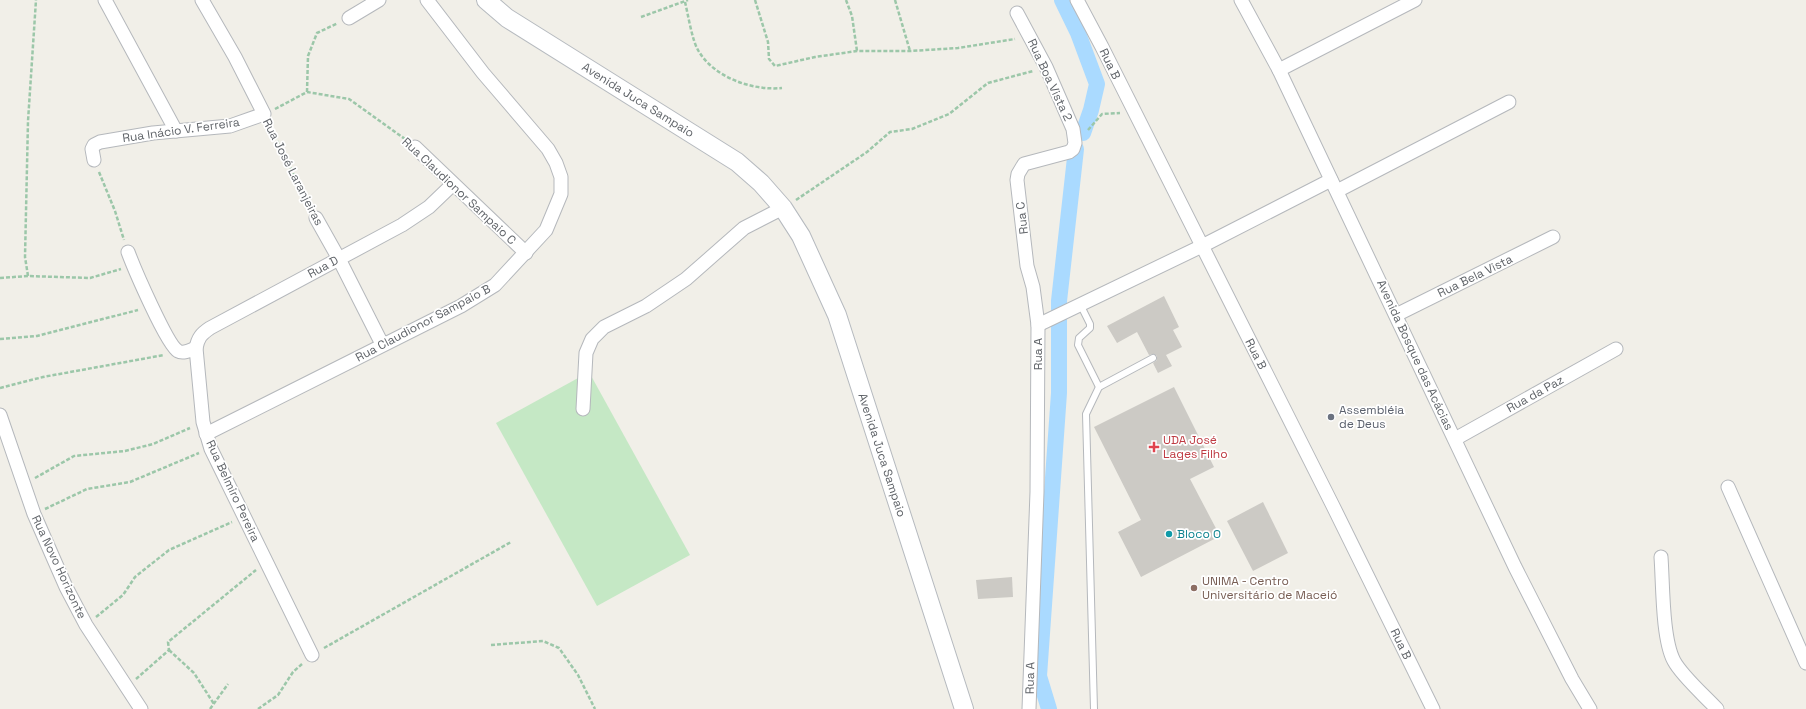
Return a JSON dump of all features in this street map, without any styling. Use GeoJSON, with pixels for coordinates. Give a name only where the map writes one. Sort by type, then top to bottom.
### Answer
{"type":"FeatureCollection","features":[{"type":"Feature","properties":{"kind":"main road","name":"Avenida Juca Sampaio"},"geometry":{"type":"LineString","coordinates":[[486,0],[507,18],[737,162],[761,183],[783,208],[801,236],[837,315],[964,709]]}},
{"type":"Feature","properties":{"kind":"street"},"geometry":{"type":"LineString","coordinates":[[105,0],[176,131]]}},
{"type":"Feature","properties":{"kind":"street","name":"Rua José Laranjeiras"},"geometry":{"type":"LineString","coordinates":[[202,0],[235,57],[264,114]]}},
{"type":"Feature","properties":{"kind":"street","name":"Rua Claudionor Sampaio B"},"geometry":{"type":"LineString","coordinates":[[205,428],[461,306],[495,285],[546,230],[561,194],[561,177],[556,163],[548,149],[483,73],[427,0]]}},
{"type":"Feature","properties":{"kind":"street","name":"Rua B"},"geometry":{"type":"LineString","coordinates":[[1077,0],[1202,246],[1433,709]]}},
{"type":"Feature","properties":{"kind":"street","name":"Avenida Bosque das Acácias"},"geometry":{"type":"LineString","coordinates":[[1241,0],[1280,70],[1533,602],[1572,679],[1590,709]]}},
{"type":"Feature","properties":{"kind":"street"},"geometry":{"type":"LineString","coordinates":[[1280,70],[1415,0]]}},
{"type":"Feature","properties":{"kind":"street"},"geometry":{"type":"LineString","coordinates":[[349,18],[371,2]]}},
{"type":"Feature","properties":{"kind":"street","name":"Rua Boa Vista 2"},"geometry":{"type":"LineString","coordinates":[[1017,13],[1046,68],[1075,136],[1076,143],[1073,149]]}},
{"type":"Feature","properties":{"kind":"street"},"geometry":{"type":"LineString","coordinates":[[1043,322],[1509,102]]}},
{"type":"Feature","properties":{"kind":"street","name":"Rua Inácio V. Ferreira"},"geometry":{"type":"LineString","coordinates":[[94,160],[92,149],[97,143],[153,133],[230,126],[264,114]]}},
{"type":"Feature","properties":{"kind":"street","name":"Rua Claudionor Sampaio C"},"geometry":{"type":"LineString","coordinates":[[415,147],[526,253]]}},
{"type":"Feature","properties":{"kind":"street","name":"Rua C"},"geometry":{"type":"LineString","coordinates":[[1043,322],[1027,266],[1017,180],[1018,174],[1024,164],[1069,152],[1073,149]]}},
{"type":"Feature","properties":{"kind":"street","name":"Rua D"},"geometry":{"type":"LineString","coordinates":[[196,348],[197,340],[201,334],[210,328],[402,225],[429,207],[453,184]]}},
{"type":"Feature","properties":{"kind":"street"},"geometry":{"type":"LineString","coordinates":[[583,409],[586,353],[589,344],[601,330],[620,318],[646,306],[686,279],[744,228],[783,208]]}},
{"type":"Feature","properties":{"kind":"street","name":"Rua José Laranjeiras"},"geometry":{"type":"LineString","coordinates":[[316,218],[339,259],[382,344]]}},
{"type":"Feature","properties":{"kind":"street","name":"Rua Bela Vista"},"geometry":{"type":"LineString","coordinates":[[1396,315],[1553,236]]}},
{"type":"Feature","properties":{"kind":"street"},"geometry":{"type":"LineString","coordinates":[[128,252],[133,266],[170,343],[177,351],[181,352],[196,348]]}},
{"type":"Feature","properties":{"kind":"street","name":"Rua A"},"geometry":{"type":"LineString","coordinates":[[1029,709],[1043,322]]}},
{"type":"Feature","properties":{"kind":"street","name":"Rua Belmiro Pereira"},"geometry":{"type":"LineString","coordinates":[[196,348],[205,428],[211,449],[312,655]]}},
{"type":"Feature","properties":{"kind":"street","name":"Rua da Paz"},"geometry":{"type":"LineString","coordinates":[[1455,439],[1616,349]]}},
{"type":"Feature","properties":{"kind":"street","name":"Rua Novo Horizonte"},"geometry":{"type":"LineString","coordinates":[[0,415],[34,514],[66,587],[86,625],[141,709]]}},
{"type":"Feature","properties":{"kind":"street"},"geometry":{"type":"LineString","coordinates":[[1728,487],[1806,663]]}},
{"type":"Feature","properties":{"kind":"street"},"geometry":{"type":"LineString","coordinates":[[1661,557],[1667,637],[1670,651],[1679,668],[1717,709]]}},
{"type":"Feature","properties":{"kind":"lane"},"geometry":{"type":"LineString","coordinates":[[1075,308],[1090,324],[1090,328],[1079,338],[1078,345],[1099,387]]}},
{"type":"Feature","properties":{"kind":"lane"},"geometry":{"type":"LineString","coordinates":[[1094,709],[1086,417],[1099,387],[1153,358]]}},
{"type":"Feature","properties":{"kind":"path"},"geometry":{"type":"LineString","coordinates":[[28,276],[25,257],[28,120],[36,0]]}},
{"type":"Feature","properties":{"kind":"path"},"geometry":{"type":"LineString","coordinates":[[755,0],[768,42],[769,59],[775,66],[815,57],[857,51],[910,51],[958,48],[1030,37]]}},
{"type":"Feature","properties":{"kind":"path"},"geometry":{"type":"LineString","coordinates":[[846,0],[852,16],[857,51]]}},
{"type":"Feature","properties":{"kind":"path"},"geometry":{"type":"LineString","coordinates":[[896,0],[910,51]]}},
{"type":"Feature","properties":{"kind":"path"},"geometry":{"type":"LineString","coordinates":[[641,17],[686,1],[697,49],[713,68],[738,82],[769,90],[782,88]]}},
{"type":"Feature","properties":{"kind":"path"},"geometry":{"type":"LineString","coordinates":[[264,114],[307,92],[308,56],[317,33],[349,18]]}},
{"type":"Feature","properties":{"kind":"path"},"geometry":{"type":"LineString","coordinates":[[783,208],[867,152],[890,132],[912,128],[949,114],[988,83],[1046,68]]}},
{"type":"Feature","properties":{"kind":"path","name":"Rua Claudionor Sampaio C"},"geometry":{"type":"LineString","coordinates":[[307,92],[349,99],[415,147]]}},
{"type":"Feature","properties":{"kind":"path"},"geometry":{"type":"LineString","coordinates":[[1102,114],[1113,113]]}},
{"type":"Feature","properties":{"kind":"path","name":"Rua José Laranjeiras"},"geometry":{"type":"LineString","coordinates":[[264,114],[316,218]]}},
{"type":"Feature","properties":{"kind":"path"},"geometry":{"type":"LineString","coordinates":[[94,160],[115,211],[128,252]]}},
{"type":"Feature","properties":{"kind":"path"},"geometry":{"type":"LineString","coordinates":[[0,278],[28,276],[90,278],[133,266]]}},
{"type":"Feature","properties":{"kind":"path"},"geometry":{"type":"LineString","coordinates":[[0,339],[37,336],[152,306]]}},
{"type":"Feature","properties":{"kind":"path"},"geometry":{"type":"LineString","coordinates":[[0,388],[44,377],[181,352]]}},
{"type":"Feature","properties":{"kind":"path"},"geometry":{"type":"LineString","coordinates":[[24,485],[74,456],[125,451],[205,428]]}},
{"type":"Feature","properties":{"kind":"path"},"geometry":{"type":"LineString","coordinates":[[34,514],[87,489],[130,482],[183,459],[211,449]]}},
{"type":"Feature","properties":{"kind":"path"},"geometry":{"type":"LineString","coordinates":[[86,625],[123,595],[135,578],[169,550],[244,517]]}},
{"type":"Feature","properties":{"kind":"path"},"geometry":{"type":"LineString","coordinates":[[258,709],[278,695],[293,672],[312,655],[511,542]]}},
{"type":"Feature","properties":{"kind":"path"},"geometry":{"type":"LineString","coordinates":[[214,704],[194,673],[169,650],[168,642],[222,596],[267,562]]}},
{"type":"Feature","properties":{"kind":"path"},"geometry":{"type":"LineString","coordinates":[[491,645],[543,641],[559,648],[578,675],[595,709]]}},
{"type":"Feature","properties":{"kind":"path"},"geometry":{"type":"LineString","coordinates":[[128,687],[169,650]]}},
{"type":"Feature","properties":{"kind":"path"},"geometry":{"type":"LineString","coordinates":[[210,709],[228,684]]}},
{"type":"Feature","properties":{"kind":"green space"},"geometry":{"type":"Polygon","coordinates":[[[589,372],[690,555],[597,606],[496,423],[589,372]]]}},
{"type":"Feature","properties":{"kind":"building"},"geometry":{"type":"Polygon","coordinates":[[[1164,296],[1179,327],[1173,330],[1182,347],[1166,355],[1172,366],[1158,373],[1153,363],[1157,360],[1157,356],[1154,354],[1149,355],[1137,332],[1117,343],[1107,326],[1164,296]]]}},
{"type":"Feature","properties":{"kind":"building"},"geometry":{"type":"Polygon","coordinates":[[[1174,387],[1214,467],[1190,479],[1220,536],[1141,577],[1118,532],[1141,520],[1094,427],[1174,387]]]}},
{"type":"Feature","properties":{"kind":"building"},"geometry":{"type":"Polygon","coordinates":[[[1263,502],[1288,553],[1253,571],[1227,521],[1263,502]]]}},
{"type":"Feature","properties":{"kind":"building"},"geometry":{"type":"Polygon","coordinates":[[[1012,577],[1013,597],[978,599],[976,580],[1012,577]]]}},
{"type":"Feature","properties":{"kind":"waterway"},"geometry":{"type":"LineString","coordinates":[[1062,0],[1078,33],[1097,84],[1091,110],[1083,133]]}},
{"type":"Feature","properties":{"kind":"waterway"},"geometry":{"type":"LineString","coordinates":[[1049,709],[1039,676],[1059,393],[1059,301],[1076,149]]}},
{"type":"Feature","properties":{"kind":"place","name":"Assembléia de Deus"},"geometry":{"type":"Point","coordinates":[1331,417]}},
{"type":"Feature","properties":{"kind":"place","name":"UDA José Lages Filho"},"geometry":{"type":"Point","coordinates":[1154,447]}},
{"type":"Feature","properties":{"kind":"place","name":"Bloco O"},"geometry":{"type":"Point","coordinates":[1169,534]}},
{"type":"Feature","properties":{"kind":"place","name":"UNIMA - Centro Universitário de Maceió"},"geometry":{"type":"Point","coordinates":[1194,588]}}]}
